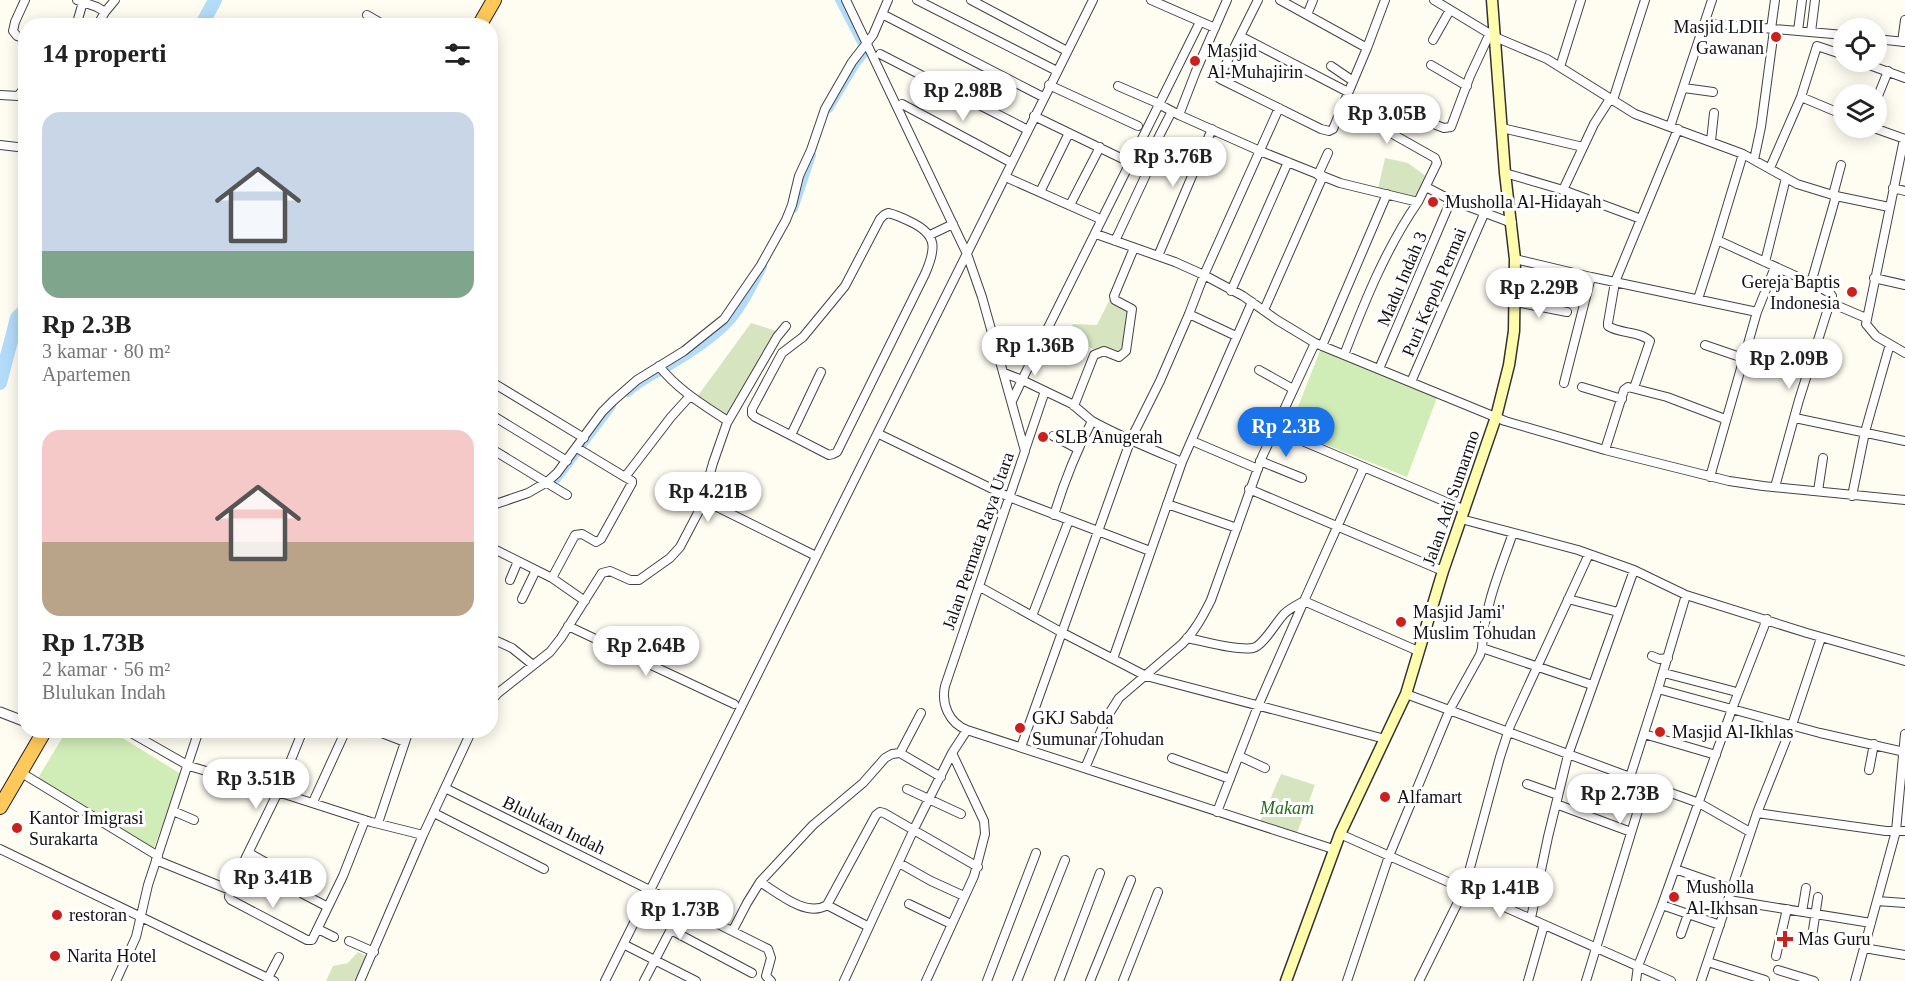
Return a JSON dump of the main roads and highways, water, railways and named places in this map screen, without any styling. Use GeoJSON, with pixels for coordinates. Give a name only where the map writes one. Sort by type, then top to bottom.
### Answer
{"type":"FeatureCollection","features":[{"type":"Feature","properties":{"kind":"highway"},"geometry":{"type":"LineString","coordinates":[[484,18],[494,0]]}},
{"type":"Feature","properties":{"kind":"highway"},"geometry":{"type":"LineString","coordinates":[[0,807],[40,738]]}},
{"type":"Feature","properties":{"kind":"main road","name":"Jalan Adi Sumarmo"},"geometry":{"type":"LineString","coordinates":[[1286,981],[1333,849],[1406,694],[1443,571],[1496,417],[1509,365],[1516,302],[1515,259],[1505,173],[1492,0]]}},
{"type":"Feature","properties":{"kind":"waterway"},"geometry":{"type":"LineString","coordinates":[[205,18],[215,0]]}},
{"type":"Feature","properties":{"kind":"waterway"},"geometry":{"type":"LineString","coordinates":[[829,109],[856,64],[866,52],[839,0]]}},
{"type":"Feature","properties":{"kind":"waterway"},"geometry":{"type":"LineString","coordinates":[[794,209],[812,155]]}},
{"type":"Feature","properties":{"kind":"waterway"},"geometry":{"type":"LineString","coordinates":[[628,393],[698,348],[720,331],[742,305],[763,267]]}},
{"type":"Feature","properties":{"kind":"waterway"},"geometry":{"type":"LineString","coordinates":[[0,383],[18,317]]}},
{"type":"Feature","properties":{"kind":"waterway"},"geometry":{"type":"LineString","coordinates":[[557,479],[612,406]]}},
{"type":"Feature","properties":{"kind":"place","name":"Masjid LDII Gawanan"},"geometry":{"type":"Point","coordinates":[1776,37]}},
{"type":"Feature","properties":{"kind":"place","name":"Masjid Al-Muhajirin"},"geometry":{"type":"Point","coordinates":[1195,61]}},
{"type":"Feature","properties":{"kind":"place","name":"Musholla Al-Hidayah"},"geometry":{"type":"Point","coordinates":[1433,202]}},
{"type":"Feature","properties":{"kind":"place","name":"Gereja Baptis Indonesia"},"geometry":{"type":"Point","coordinates":[1852,292]}},
{"type":"Feature","properties":{"kind":"place","name":"SLB Anugerah"},"geometry":{"type":"Point","coordinates":[1043,437]}},
{"type":"Feature","properties":{"kind":"place","name":"Masjid Jami' Muslim Tohudan"},"geometry":{"type":"Point","coordinates":[1401,622]}},
{"type":"Feature","properties":{"kind":"place","name":"GKJ Sabda Sumunar Tohudan"},"geometry":{"type":"Point","coordinates":[1020,728]}},
{"type":"Feature","properties":{"kind":"place","name":"Masjid Al-Ikhlas"},"geometry":{"type":"Point","coordinates":[1660,732]}},
{"type":"Feature","properties":{"kind":"place","name":"Alfamart"},"geometry":{"type":"Point","coordinates":[1385,797]}},
{"type":"Feature","properties":{"kind":"place","name":"Kantor Imigrasi Surakarta"},"geometry":{"type":"Point","coordinates":[17,828]}},
{"type":"Feature","properties":{"kind":"place","name":"Musholla Al-Ikhsan"},"geometry":{"type":"Point","coordinates":[1674,897]}},
{"type":"Feature","properties":{"kind":"place","name":"restoran"},"geometry":{"type":"Point","coordinates":[57,915]}},
{"type":"Feature","properties":{"kind":"place","name":"Mas Guru"},"geometry":{"type":"Point","coordinates":[1785,939]}},
{"type":"Feature","properties":{"kind":"place","name":"Narita Hotel"},"geometry":{"type":"Point","coordinates":[55,956]}},
{"type":"Feature","properties":{"kind":"park label","name":"Makam"},"geometry":{"type":"Point","coordinates":[1287,808]}}]}
